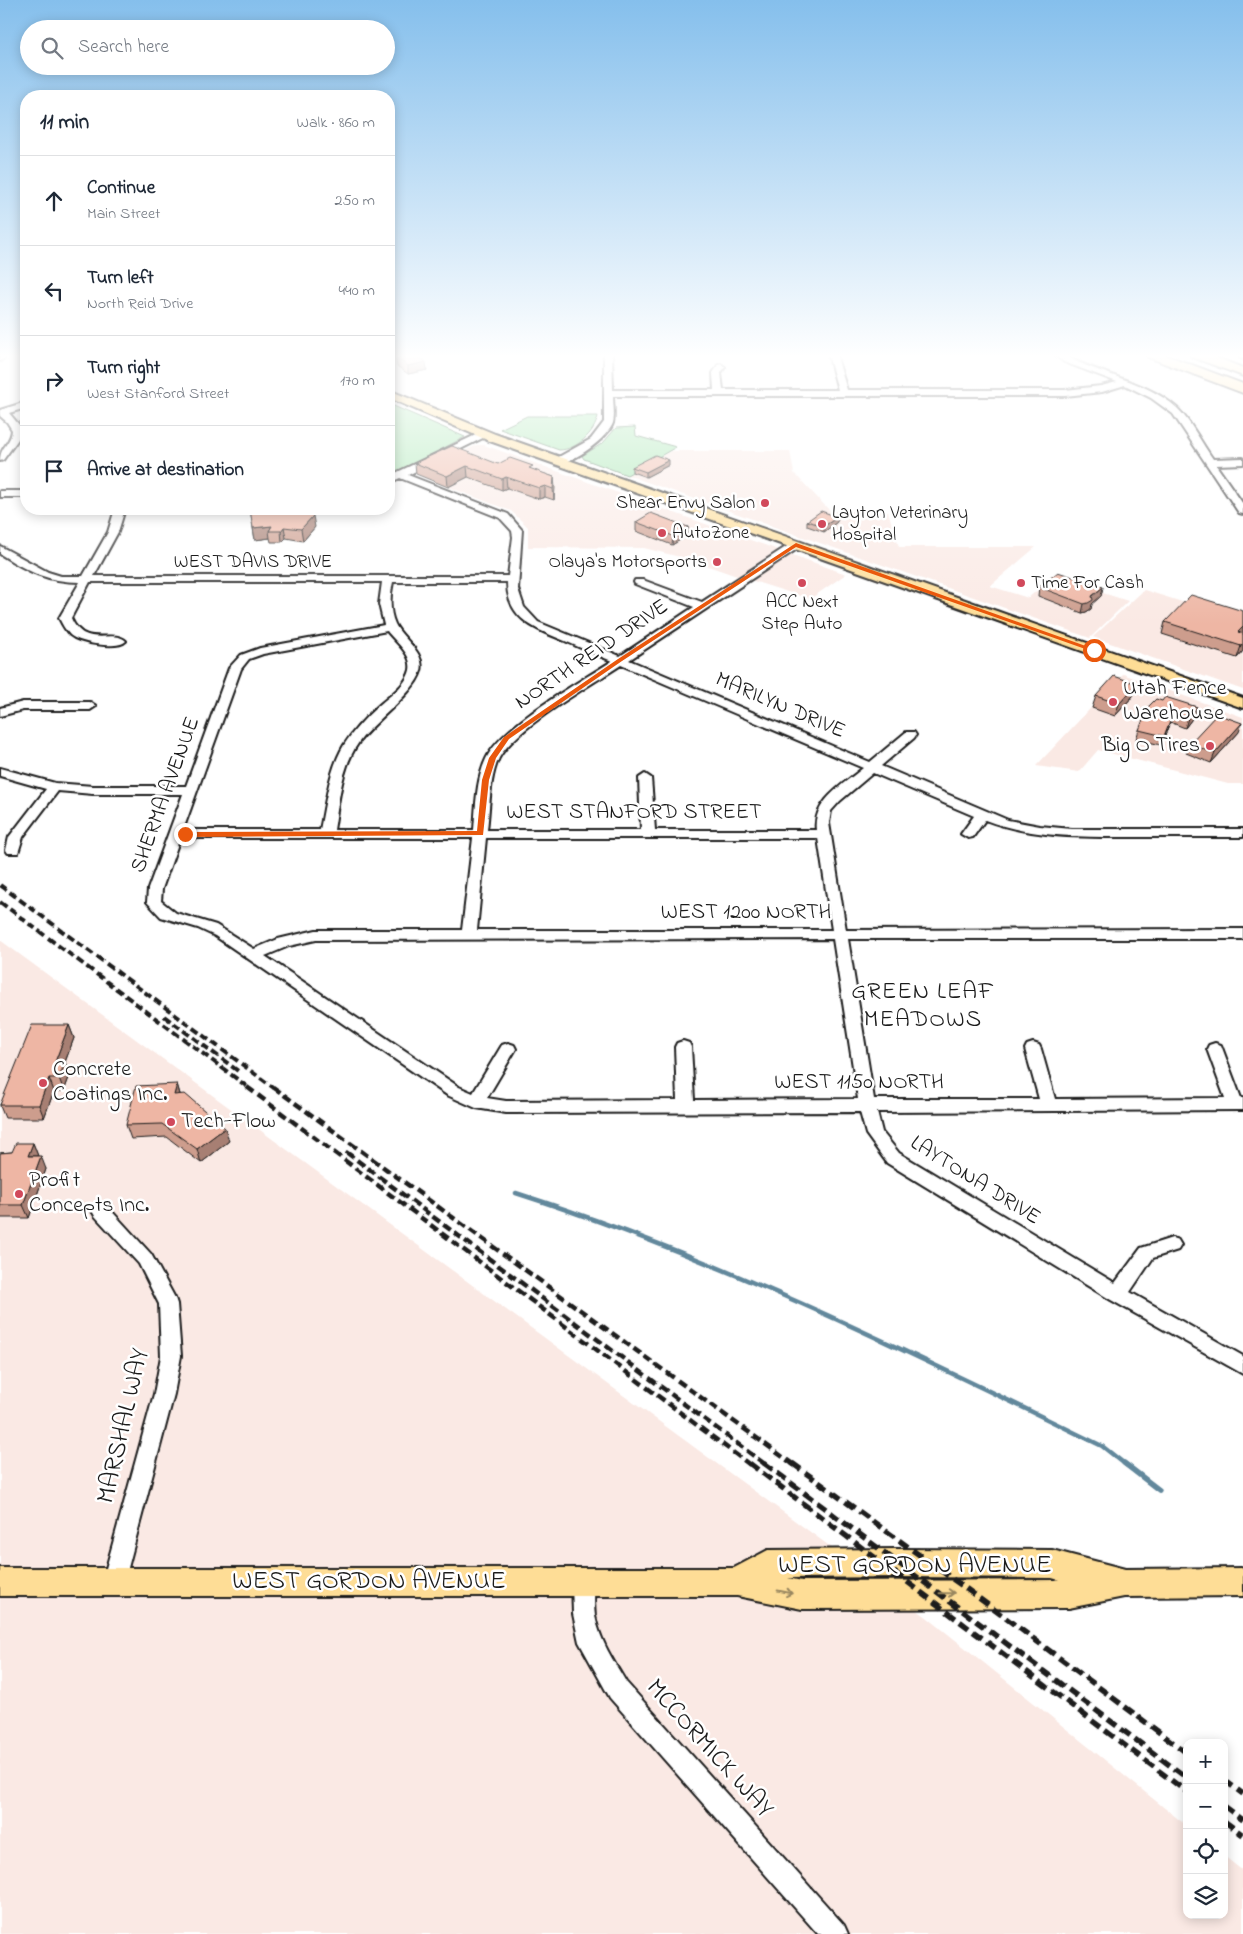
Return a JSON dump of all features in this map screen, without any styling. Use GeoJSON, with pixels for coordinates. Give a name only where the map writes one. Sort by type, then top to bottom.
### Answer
{"type":"FeatureCollection","features":[{"type":"Feature","properties":{"kind":"main road"},"geometry":{"type":"LineString","coordinates":[[513,444],[1243,703]]}},
{"type":"Feature","properties":{"kind":"main road","name":"WEST GORDON AVENUE"},"geometry":{"type":"LineString","coordinates":[[0,1582],[737,1582],[802,1595],[1069,1594],[1124,1582],[1243,1582]]}},
{"type":"Feature","properties":{"kind":"street"},"geometry":{"type":"LineString","coordinates":[[0,458],[10,444]]}},
{"type":"Feature","properties":{"kind":"street"},"geometry":{"type":"LineString","coordinates":[[395,478],[463,444]]}},
{"type":"Feature","properties":{"kind":"street"},"geometry":{"type":"LineString","coordinates":[[558,460],[588,444]]}},
{"type":"Feature","properties":{"kind":"street"},"geometry":{"type":"LineString","coordinates":[[1197,444],[1243,511]]}},
{"type":"Feature","properties":{"kind":"street"},"geometry":{"type":"LineString","coordinates":[[1210,462],[1243,462]]}},
{"type":"Feature","properties":{"kind":"street","name":"MARILYN DRIVE"},"geometry":{"type":"LineString","coordinates":[[395,478],[494,511],[511,522],[517,530],[518,537],[513,594],[516,604],[534,624],[982,814],[1005,823],[1040,830],[1072,833],[1243,833]]}},
{"type":"Feature","properties":{"kind":"street"},"geometry":{"type":"LineString","coordinates":[[0,494],[20,494]]}},
{"type":"Feature","properties":{"kind":"street"},"geometry":{"type":"LineString","coordinates":[[118,515],[113,532],[65,618],[68,628],[78,636],[97,641],[120,641]]}},
{"type":"Feature","properties":{"kind":"street","name":"NORTH REID DRIVE"},"geometry":{"type":"LineString","coordinates":[[469,935],[486,780],[492,758],[507,738],[620,660],[796,545]]}},
{"type":"Feature","properties":{"kind":"street","name":"WEST DAVIS DRIVE"},"geometry":{"type":"LineString","coordinates":[[0,548],[32,570],[46,576],[86,579],[514,579]]}},
{"type":"Feature","properties":{"kind":"street"},"geometry":{"type":"LineString","coordinates":[[326,834],[341,767],[349,748],[362,730],[413,677],[416,667],[414,656],[391,628],[386,614],[385,601],[388,579]]}},
{"type":"Feature","properties":{"kind":"street"},"geometry":{"type":"LineString","coordinates":[[639,582],[702,606]]}},
{"type":"Feature","properties":{"kind":"street","name":"SHERMA AVENUE"},"geometry":{"type":"LineString","coordinates":[[391,628],[260,651],[245,657],[235,668],[155,889],[154,902],[164,914],[180,920],[201,924],[220,933],[453,1091],[476,1102]]}},
{"type":"Feature","properties":{"kind":"street"},"geometry":{"type":"LineString","coordinates":[[0,712],[23,706],[90,706]]}},
{"type":"Feature","properties":{"kind":"street","name":"LAYTONA DRIVE"},"geometry":{"type":"LineString","coordinates":[[910,734],[835,798],[825,810],[822,823],[867,1106],[874,1134],[893,1158],[1118,1294],[1243,1366]]}},
{"type":"Feature","properties":{"kind":"street"},"geometry":{"type":"LineString","coordinates":[[0,772],[54,787],[93,790],[190,790]]}},
{"type":"Feature","properties":{"kind":"street"},"geometry":{"type":"LineString","coordinates":[[645,778],[648,834]]}},
{"type":"Feature","properties":{"kind":"street"},"geometry":{"type":"LineString","coordinates":[[12,850],[16,837],[54,787]]}},
{"type":"Feature","properties":{"kind":"street"},"geometry":{"type":"LineString","coordinates":[[968,834],[982,814]]}},
{"type":"Feature","properties":{"kind":"street","name":"WEST STANFORD STREET"},"geometry":{"type":"LineString","coordinates":[[175,834],[824,834]]}},
{"type":"Feature","properties":{"kind":"street","name":"WEST 1200 NORTH"},"geometry":{"type":"LineString","coordinates":[[254,956],[292,939],[316,935],[1243,934]]}},
{"type":"Feature","properties":{"kind":"street"},"geometry":{"type":"LineString","coordinates":[[683,1047],[686,1106]]}},
{"type":"Feature","properties":{"kind":"street"},"geometry":{"type":"LineString","coordinates":[[476,1102],[508,1049]]}},
{"type":"Feature","properties":{"kind":"street"},"geometry":{"type":"LineString","coordinates":[[1033,1049],[1049,1105]]}},
{"type":"Feature","properties":{"kind":"street"},"geometry":{"type":"LineString","coordinates":[[1214,1049],[1239,1104]]}},
{"type":"Feature","properties":{"kind":"street","name":"WEST 1150 NORTH"},"geometry":{"type":"LineString","coordinates":[[476,1102],[506,1107],[1239,1104]]}},
{"type":"Feature","properties":{"kind":"street","name":"MARSHAL WAY"},"geometry":{"type":"LineString","coordinates":[[101,1211],[145,1259],[168,1304],[171,1356],[164,1394],[114,1583]]}},
{"type":"Feature","properties":{"kind":"street"},"geometry":{"type":"LineString","coordinates":[[1118,1294],[1147,1253],[1172,1246]]}},
{"type":"Feature","properties":{"kind":"street","name":"MCCORMICK WAY"},"geometry":{"type":"LineString","coordinates":[[583,1581],[584,1614],[590,1642],[618,1690],[835,1934]]}},
{"type":"Feature","properties":{"kind":"shaded area"},"geometry":{"type":"Polygon","coordinates":[[[477,445],[484,445],[846,574],[810,599],[688,559],[644,548],[528,547],[528,527],[511,511],[415,474],[477,445]]]}},
{"type":"Feature","properties":{"kind":"shaded area"},"geometry":{"type":"Polygon","coordinates":[[[671,451],[790,451],[794,473],[830,511],[888,511],[899,547],[1036,547],[990,586],[1028,598],[1053,577],[1128,601],[1090,638],[627,475],[671,451]]]}},
{"type":"Feature","properties":{"kind":"shaded area"},"geometry":{"type":"Polygon","coordinates":[[[1144,590],[1243,621],[1243,690],[1093,637],[1144,590]]]}},
{"type":"Feature","properties":{"kind":"shaded area"},"geometry":{"type":"Polygon","coordinates":[[[1123,674],[1243,717],[1243,784],[1228,784],[1098,750],[1079,772],[1036,766],[1123,674]]]}},
{"type":"Feature","properties":{"kind":"shaded area"},"geometry":{"type":"Polygon","coordinates":[[[0,940],[928,1618],[1183,1823],[1183,1919],[1228,1919],[1228,1859],[1243,1871],[1243,1934],[0,1934],[0,940]]]}},
{"type":"Feature","properties":{"kind":"green space"},"geometry":{"type":"Polygon","coordinates":[[[395,444],[451,444],[395,473],[395,444]]]}},
{"type":"Feature","properties":{"kind":"green space"},"geometry":{"type":"Polygon","coordinates":[[[543,444],[577,444],[572,447],[559,450],[543,444]]]}},
{"type":"Feature","properties":{"kind":"green space"},"geometry":{"type":"Polygon","coordinates":[[[601,444],[666,444],[676,447],[627,475],[584,459],[582,456],[601,444]]]}},
{"type":"Feature","properties":{"kind":"building"},"geometry":{"type":"Polygon","coordinates":[[[452,446],[498,464],[510,458],[533,466],[529,468],[554,477],[553,489],[545,486],[539,488],[506,477],[502,479],[467,466],[447,476],[415,463],[452,446]]]}},
{"type":"Feature","properties":{"kind":"building"},"geometry":{"type":"Polygon","coordinates":[[[655,455],[669,460],[646,472],[632,467],[655,455]]]}},
{"type":"Feature","properties":{"kind":"building"},"geometry":{"type":"Polygon","coordinates":[[[821,511],[838,517],[824,526],[807,521],[821,511]]]}},
{"type":"Feature","properties":{"kind":"building"},"geometry":{"type":"Polygon","coordinates":[[[651,513],[688,527],[673,536],[636,522],[651,513]]]}},
{"type":"Feature","properties":{"kind":"building"},"geometry":{"type":"Polygon","coordinates":[[[251,515],[313,516],[301,529],[284,527],[281,531],[269,531],[272,526],[253,528],[251,515]]]}},
{"type":"Feature","properties":{"kind":"building"},"geometry":{"type":"Polygon","coordinates":[[[1058,572],[1103,587],[1092,596],[1093,600],[1084,604],[1039,587],[1058,572]]]}},
{"type":"Feature","properties":{"kind":"building"},"geometry":{"type":"Polygon","coordinates":[[[1191,595],[1243,611],[1243,627],[1238,632],[1243,634],[1243,644],[1241,646],[1165,622],[1191,595]]]}},
{"type":"Feature","properties":{"kind":"building"},"geometry":{"type":"Polygon","coordinates":[[[1114,676],[1137,684],[1119,704],[1096,696],[1114,676]]]}},
{"type":"Feature","properties":{"kind":"building"},"geometry":{"type":"Polygon","coordinates":[[[1165,697],[1197,707],[1188,718],[1173,713],[1164,736],[1139,730],[1148,707],[1156,699],[1162,701],[1165,697]]]}},
{"type":"Feature","properties":{"kind":"building"},"geometry":{"type":"Polygon","coordinates":[[[1217,714],[1242,723],[1215,753],[1189,744],[1217,714]]]}},
{"type":"Feature","properties":{"kind":"building","name":"Concrete Coatings Inc."},"geometry":{"type":"Polygon","coordinates":[[[32,1025],[69,1025],[55,1062],[65,1062],[59,1078],[49,1078],[39,1105],[0,1105],[32,1025]]]}},
{"type":"Feature","properties":{"kind":"building","name":"Tech-Flow"},"geometry":{"type":"Polygon","coordinates":[[[177,1084],[174,1095],[185,1094],[225,1128],[197,1149],[162,1124],[126,1125],[136,1086],[177,1084]]]}},
{"type":"Feature","properties":{"kind":"building","name":"Profit Concepts Inc."},"geometry":{"type":"Polygon","coordinates":[[[16,1143],[33,1143],[28,1156],[41,1156],[23,1205],[0,1205],[0,1153],[12,1152],[16,1143]]]}},
{"type":"Feature","properties":{"kind":"waterway"},"geometry":{"type":"LineString","coordinates":[[516,1193],[666,1247],[814,1309],[1102,1446],[1126,1465]]}},
{"type":"Feature","properties":{"kind":"waterway"},"geometry":{"type":"LineString","coordinates":[[1124,1463],[1159,1490]]}},
{"type":"Feature","properties":{"kind":"railway"},"geometry":{"type":"LineString","coordinates":[[0,885],[274,1088]]}},
{"type":"Feature","properties":{"kind":"railway"},"geometry":{"type":"LineString","coordinates":[[0,902],[249,1088]]}},
{"type":"Feature","properties":{"kind":"railway"},"geometry":{"type":"LineString","coordinates":[[164,1016],[238,1071]]}},
{"type":"Feature","properties":{"kind":"railway"},"geometry":{"type":"LineString","coordinates":[[247,1087],[750,1465]]}},
{"type":"Feature","properties":{"kind":"railway"},"geometry":{"type":"LineString","coordinates":[[273,1087],[794,1465]]}},
{"type":"Feature","properties":{"kind":"railway"},"geometry":{"type":"LineString","coordinates":[[346,1152],[766,1465]]}},
{"type":"Feature","properties":{"kind":"railway"},"geometry":{"type":"LineString","coordinates":[[749,1463],[1183,1789]]}},
{"type":"Feature","properties":{"kind":"railway"},"geometry":{"type":"LineString","coordinates":[[764,1463],[1183,1775]]}},
{"type":"Feature","properties":{"kind":"railway"},"geometry":{"type":"LineString","coordinates":[[792,1463],[972,1593],[1183,1750]]}},
{"type":"Feature","properties":{"kind":"railway"},"geometry":{"type":"LineString","coordinates":[[1228,1783],[1243,1794]]}},
{"type":"Feature","properties":{"kind":"railway"},"geometry":{"type":"LineString","coordinates":[[1228,1809],[1243,1820]]}},
{"type":"Feature","properties":{"kind":"railway"},"geometry":{"type":"LineString","coordinates":[[1228,1824],[1243,1835]]}},
{"type":"Feature","properties":{"kind":"place","name":"Shear Envy Salon"},"geometry":{"type":"Point","coordinates":[765,503]}},
{"type":"Feature","properties":{"kind":"place","name":"Layton Veterinary Hospital"},"geometry":{"type":"Point","coordinates":[822,524]}},
{"type":"Feature","properties":{"kind":"place","name":"AutoZone"},"geometry":{"type":"Point","coordinates":[662,533]}},
{"type":"Feature","properties":{"kind":"place","name":"Olaya's Motorsports"},"geometry":{"type":"Point","coordinates":[717,562]}},
{"type":"Feature","properties":{"kind":"place","name":"ACC Next Step Auto"},"geometry":{"type":"Point","coordinates":[802,583]}},
{"type":"Feature","properties":{"kind":"place","name":"Time For Cash"},"geometry":{"type":"Point","coordinates":[1021,583]}},
{"type":"Feature","properties":{"kind":"place","name":"Utah Fence Warehouse"},"geometry":{"type":"Point","coordinates":[1113,702]}},
{"type":"Feature","properties":{"kind":"place","name":"Big O Tires"},"geometry":{"type":"Point","coordinates":[1210,746]}},
{"type":"Feature","properties":{"kind":"place","name":"Concrete Coatings Inc."},"geometry":{"type":"Point","coordinates":[43,1083]}},
{"type":"Feature","properties":{"kind":"place","name":"Tech-Flow"},"geometry":{"type":"Point","coordinates":[171,1122]}},
{"type":"Feature","properties":{"kind":"place","name":"Profit Concepts Inc."},"geometry":{"type":"Point","coordinates":[19,1194]}},
{"type":"Feature","properties":{"kind":"district","name":"GREEN LEAF MEADOWS"},"geometry":{"type":"Point","coordinates":[923,1006]}},
{"type":"Feature","properties":{"kind":"route"},"geometry":{"type":"LineString","coordinates":[[185,834],[480,834],[486,780],[492,758],[507,738],[523,725],[620,660],[796,545],[1094,650]]}}]}
